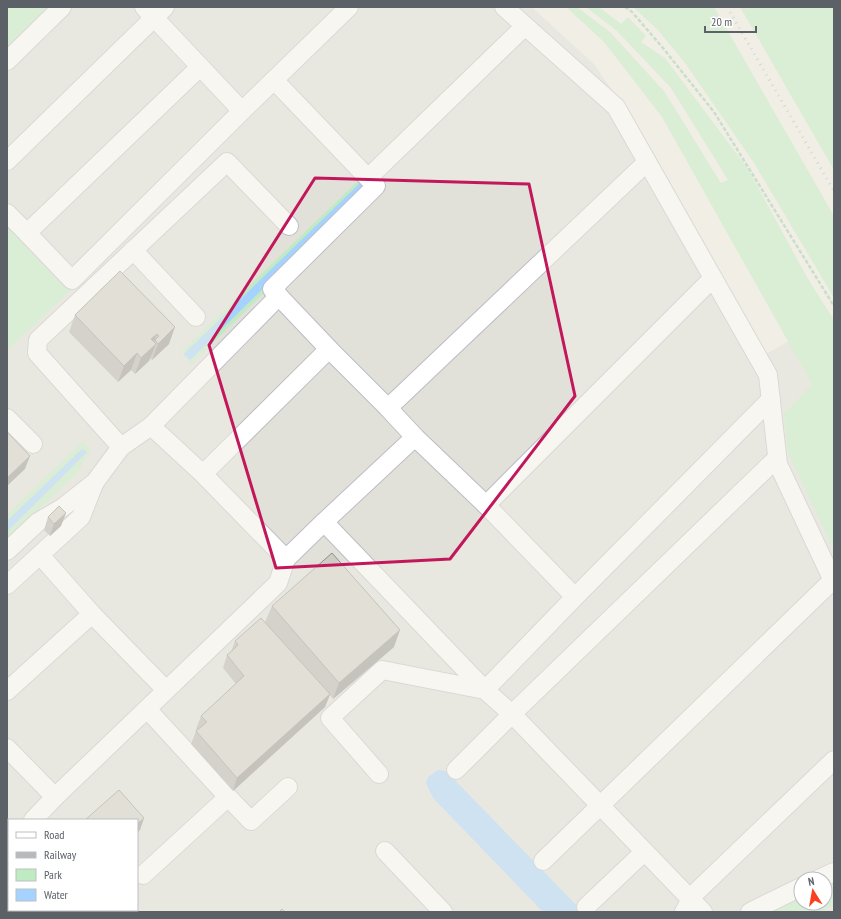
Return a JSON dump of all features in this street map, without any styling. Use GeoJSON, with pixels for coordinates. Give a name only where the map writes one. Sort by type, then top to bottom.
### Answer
{"type":"FeatureCollection","features":[{"type":"Feature","properties":{"kind":"lane"},"geometry":{"type":"LineString","coordinates":[[7,60],[62,7]]}},
{"type":"Feature","properties":{"kind":"lane"},"geometry":{"type":"LineString","coordinates":[[7,213],[72,280],[349,7]]}},
{"type":"Feature","properties":{"kind":"lane"},"geometry":{"type":"LineString","coordinates":[[504,7],[616,107],[648,162],[768,375],[772,399],[778,464],[833,582],[543,861]]}},
{"type":"Feature","properties":{"kind":"lane"},"geometry":{"type":"LineString","coordinates":[[7,161],[154,11],[200,67],[242,111]]}},
{"type":"Feature","properties":{"kind":"lane"},"geometry":{"type":"LineString","coordinates":[[368,178],[525,26]]}},
{"type":"Feature","properties":{"kind":"lane"},"geometry":{"type":"LineString","coordinates":[[27,233],[200,67]]}},
{"type":"Feature","properties":{"kind":"lane"},"geometry":{"type":"LineString","coordinates":[[274,80],[376,186],[272,289],[415,437],[486,505],[575,597]]}},
{"type":"Feature","properties":{"kind":"lane"},"geometry":{"type":"LineString","coordinates":[[121,447],[37,353],[38,340],[227,162],[289,226]]}},
{"type":"Feature","properties":{"kind":"lane"},"geometry":{"type":"LineString","coordinates":[[388,408],[648,162]]}},
{"type":"Feature","properties":{"kind":"lane"},"geometry":{"type":"LineString","coordinates":[[133,250],[196,317]]}},
{"type":"Feature","properties":{"kind":"lane"},"geometry":{"type":"LineString","coordinates":[[486,505],[713,278]]}},
{"type":"Feature","properties":{"kind":"lane"},"geometry":{"type":"LineString","coordinates":[[7,585],[81,517],[96,482],[121,447],[151,426],[279,296]]}},
{"type":"Feature","properties":{"kind":"lane"},"geometry":{"type":"LineString","coordinates":[[203,474],[330,349]]}},
{"type":"Feature","properties":{"kind":"lane"},"geometry":{"type":"LineString","coordinates":[[485,690],[575,597],[772,399]]}},
{"type":"Feature","properties":{"kind":"lane"},"geometry":{"type":"LineString","coordinates":[[7,418],[33,444]]}},
{"type":"Feature","properties":{"kind":"lane"},"geometry":{"type":"LineString","coordinates":[[151,426],[203,474],[286,559]]}},
{"type":"Feature","properties":{"kind":"lane"},"geometry":{"type":"LineString","coordinates":[[34,819],[278,583],[286,559],[415,437]]}},
{"type":"Feature","properties":{"kind":"lane"},"geometry":{"type":"LineString","coordinates":[[456,770],[777,458]]}},
{"type":"Feature","properties":{"kind":"lane"},"geometry":{"type":"LineString","coordinates":[[7,551],[38,522],[62,508],[96,482]]}},
{"type":"Feature","properties":{"kind":"lane"},"geometry":{"type":"LineString","coordinates":[[324,522],[485,690],[512,714],[600,805],[644,852],[692,908]]}},
{"type":"Feature","properties":{"kind":"lane"},"geometry":{"type":"LineString","coordinates":[[40,555],[92,614],[166,690]]}},
{"type":"Feature","properties":{"kind":"lane"},"geometry":{"type":"LineString","coordinates":[[7,691],[92,614]]}},
{"type":"Feature","properties":{"kind":"lane"},"geometry":{"type":"LineString","coordinates":[[379,774],[330,718],[382,670],[485,690]]}},
{"type":"Feature","properties":{"kind":"lane"},"geometry":{"type":"LineString","coordinates":[[147,709],[251,821],[288,787]]}},
{"type":"Feature","properties":{"kind":"lane"},"geometry":{"type":"LineString","coordinates":[[7,748],[55,797]]}},
{"type":"Feature","properties":{"kind":"lane"},"geometry":{"type":"LineString","coordinates":[[692,908],[693,895],[834,760]]}},
{"type":"Feature","properties":{"kind":"lane"},"geometry":{"type":"LineString","coordinates":[[143,875],[228,797]]}},
{"type":"Feature","properties":{"kind":"lane"},"geometry":{"type":"LineString","coordinates":[[385,851],[443,912]]}},
{"type":"Feature","properties":{"kind":"lane"},"geometry":{"type":"LineString","coordinates":[[586,907],[644,852]]}},
{"type":"Feature","properties":{"kind":"lane"},"geometry":{"type":"LineString","coordinates":[[750,912],[793,892]]}},
{"type":"Feature","properties":{"kind":"path"},"geometry":{"type":"LineString","coordinates":[[625,7],[632,12],[714,112],[834,306]]}},
{"type":"Feature","properties":{"kind":"highlighted area"},"geometry":{"type":"Polygon","coordinates":[[[315,178],[529,184],[575,396],[450,559],[276,568],[209,345],[315,178]]]}},
{"type":"Feature","properties":{"kind":"shaded area"},"geometry":{"type":"Polygon","coordinates":[[[7,7],[532,7],[594,64],[634,122],[762,356],[834,316],[834,912],[46,912],[45,911],[138,911],[138,819],[8,819],[8,873],[7,7]]]}},
{"type":"Feature","properties":{"kind":"green space"},"geometry":{"type":"Polygon","coordinates":[[[7,7],[55,7],[7,53],[7,7]]]}},
{"type":"Feature","properties":{"kind":"green space"},"geometry":{"type":"Polygon","coordinates":[[[566,7],[577,7],[610,32],[664,91],[721,183],[728,180],[671,88],[617,31],[586,7],[599,7],[621,24],[628,17],[646,36],[641,42],[665,58],[748,169],[808,279],[834,320],[834,550],[788,453],[784,414],[812,384],[662,117],[604,42],[566,7]]]}},
{"type":"Feature","properties":{"kind":"green space"},"geometry":{"type":"Polygon","coordinates":[[[633,7],[714,7],[834,216],[834,298],[754,163],[685,63],[658,30],[633,7]]]}},
{"type":"Feature","properties":{"kind":"green space"},"geometry":{"type":"Polygon","coordinates":[[[740,7],[834,7],[834,170],[740,7]]]}},
{"type":"Feature","properties":{"kind":"green space"},"geometry":{"type":"Polygon","coordinates":[[[362,177],[372,187],[191,364],[181,352],[362,177]]]}},
{"type":"Feature","properties":{"kind":"green space"},"geometry":{"type":"Polygon","coordinates":[[[7,223],[71,289],[7,351],[7,223]]]}},
{"type":"Feature","properties":{"kind":"green space"},"geometry":{"type":"Polygon","coordinates":[[[83,441],[90,450],[78,472],[7,540],[7,515],[83,441]]]}},
{"type":"Feature","properties":{"kind":"green space"},"geometry":{"type":"Polygon","coordinates":[[[833,880],[834,880],[833,905],[833,880]]]}},
{"type":"Feature","properties":{"kind":"green space"},"geometry":{"type":"Polygon","coordinates":[[[793,900],[793,911],[823,911],[821,912],[766,912],[793,900]]]}},
{"type":"Feature","properties":{"kind":"water"},"geometry":{"type":"Polygon","coordinates":[[[362,181],[368,186],[190,360],[184,354],[362,181]]]}},
{"type":"Feature","properties":{"kind":"water"},"geometry":{"type":"Polygon","coordinates":[[[82,449],[87,452],[7,532],[7,521],[82,449]]]}},
{"type":"Feature","properties":{"kind":"water"},"geometry":{"type":"Polygon","coordinates":[[[438,770],[446,771],[583,912],[543,912],[433,798],[426,783],[428,777],[438,770]]]}},
{"type":"Feature","properties":{"kind":"building"},"geometry":{"type":"Polygon","coordinates":[[[120,271],[175,327],[158,344],[155,340],[159,336],[157,334],[151,339],[156,344],[141,358],[137,353],[124,366],[75,315],[120,271]]]}},
{"type":"Feature","properties":{"kind":"building"},"geometry":{"type":"Polygon","coordinates":[[[7,432],[30,456],[7,478],[7,432]]]}},
{"type":"Feature","properties":{"kind":"building"},"geometry":{"type":"Polygon","coordinates":[[[59,506],[66,513],[54,524],[48,517],[59,506]]]}},
{"type":"Feature","properties":{"kind":"building"},"geometry":{"type":"Polygon","coordinates":[[[332,553],[400,630],[339,683],[272,606],[332,553]]]}},
{"type":"Feature","properties":{"kind":"building"},"geometry":{"type":"Polygon","coordinates":[[[261,618],[330,694],[237,778],[196,731],[207,722],[201,716],[244,676],[227,655],[238,645],[235,641],[261,618]]]}},
{"type":"Feature","properties":{"kind":"building"},"geometry":{"type":"Polygon","coordinates":[[[119,790],[144,818],[138,823],[138,819],[86,819],[119,790]]]}},
{"type":"Feature","properties":{"kind":"railway"},"geometry":{"type":"LineString","coordinates":[[727,7],[834,191]]}}]}
